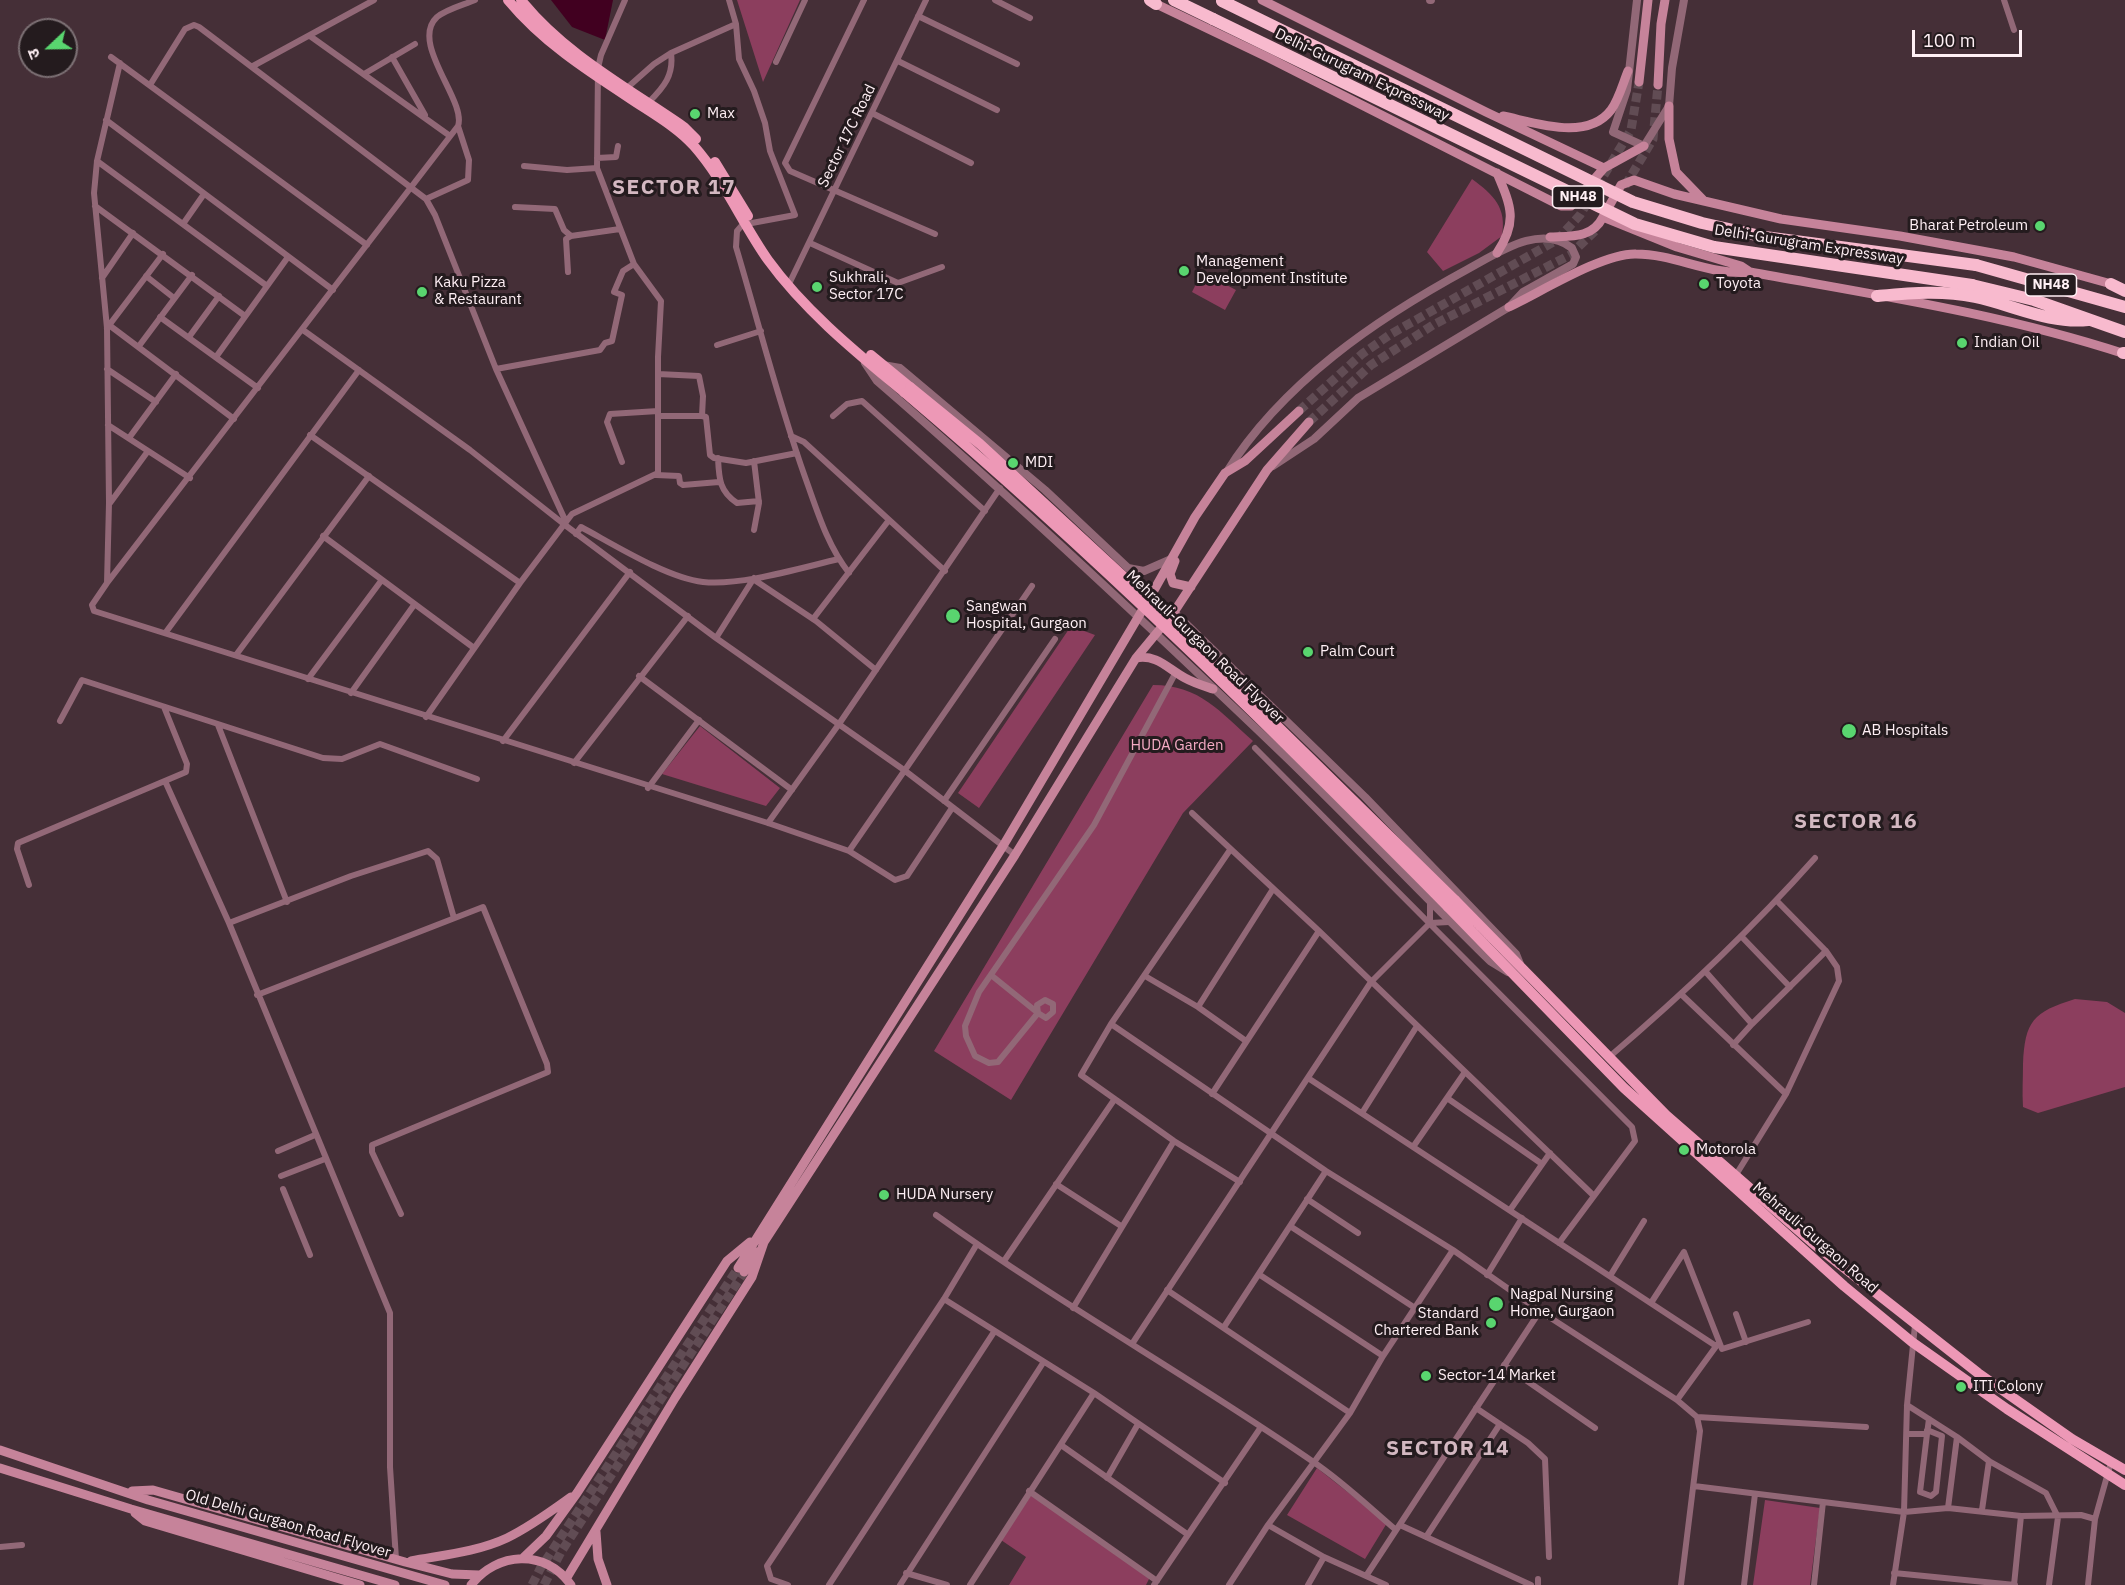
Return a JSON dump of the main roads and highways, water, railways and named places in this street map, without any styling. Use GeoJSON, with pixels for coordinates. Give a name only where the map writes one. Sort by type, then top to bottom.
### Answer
{"type":"FeatureCollection","features":[{"type":"Feature","properties":{"kind":"highway","name":"Delhi-Gurugram Expressway"},"geometry":{"type":"LineString","coordinates":[[1174,0],[1635,224],[1714,247],[1972,285],[2034,300],[2125,332]]}},
{"type":"Feature","properties":{"kind":"highway","name":"Delhi-Gurugram Expressway"},"geometry":{"type":"LineString","coordinates":[[1221,0],[1633,202],[1702,224],[1765,237],[1976,266],[2125,307]]}},
{"type":"Feature","properties":{"kind":"highway"},"geometry":{"type":"LineString","coordinates":[[2111,284],[2125,289]]}},
{"type":"Feature","properties":{"kind":"highway"},"geometry":{"type":"LineString","coordinates":[[1877,296],[1943,292],[1978,298],[2060,321],[2088,320]]}},
{"type":"Feature","properties":{"kind":"main road"},"geometry":{"type":"LineString","coordinates":[[508,0],[545,38],[597,72],[693,145],[791,281]]}},
{"type":"Feature","properties":{"kind":"main road"},"geometry":{"type":"LineString","coordinates":[[520,0],[555,36],[597,72],[628,87],[684,127],[703,147],[725,177],[748,223]]}},
{"type":"Feature","properties":{"kind":"main road"},"geometry":{"type":"LineString","coordinates":[[1262,0],[1604,168]]}},
{"type":"Feature","properties":{"kind":"main road"},"geometry":{"type":"LineString","coordinates":[[1639,82],[1648,0]]}},
{"type":"Feature","properties":{"kind":"main road"},"geometry":{"type":"LineString","coordinates":[[1658,85],[1661,24],[1665,0]]}},
{"type":"Feature","properties":{"kind":"main road"},"geometry":{"type":"LineString","coordinates":[[1151,2],[1564,207],[1571,206],[1604,168],[1644,146]]}},
{"type":"Feature","properties":{"kind":"main road"},"geometry":{"type":"LineString","coordinates":[[1486,112],[1560,128],[1579,126],[1597,120],[1610,110],[1628,71]]}},
{"type":"Feature","properties":{"kind":"main road"},"geometry":{"type":"LineString","coordinates":[[1669,106],[1669,139],[1676,172],[1704,201]]}},
{"type":"Feature","properties":{"kind":"main road"},"geometry":{"type":"LineString","coordinates":[[1497,173],[1511,213],[1508,237],[1497,253]]}},
{"type":"Feature","properties":{"kind":"main road"},"geometry":{"type":"LineString","coordinates":[[1550,237],[1580,236],[1592,231],[1603,218],[1621,185],[1627,180],[1634,180],[1704,201],[1781,219],[1900,236],[2014,257],[2111,284]]}},
{"type":"Feature","properties":{"kind":"main road"},"geometry":{"type":"LineString","coordinates":[[1603,218],[1677,247],[1741,266],[1750,272]]}},
{"type":"Feature","properties":{"kind":"main road"},"geometry":{"type":"LineString","coordinates":[[1509,307],[1612,257],[1635,254],[1729,272],[1750,272],[1978,315],[2066,335],[2124,353]]}},
{"type":"Feature","properties":{"kind":"main road","name":"Mehrauli-Gurgaon Road Flyover"},"geometry":{"type":"LineString","coordinates":[[791,281],[815,312],[860,355],[908,390]]}},
{"type":"Feature","properties":{"kind":"main road","name":"Mehrauli-Gurgaon Road Flyover"},"geometry":{"type":"LineString","coordinates":[[791,281],[846,335],[883,365],[1030,501],[1451,904],[1519,973]]}},
{"type":"Feature","properties":{"kind":"main road"},"geometry":{"type":"LineString","coordinates":[[741,1270],[1003,846],[1153,592],[1194,517],[1225,473],[1245,461],[1299,411]]}},
{"type":"Feature","properties":{"kind":"main road"},"geometry":{"type":"LineString","coordinates":[[471,1585],[479,1575],[504,1560],[523,1558],[548,1564],[569,1582],[596,1530],[675,1398],[752,1277],[760,1240],[1015,855],[1136,658],[1174,612],[1267,470],[1309,422]]}},
{"type":"Feature","properties":{"kind":"main road"},"geometry":{"type":"LineString","coordinates":[[1191,587],[1173,583],[1170,574],[1194,517]]}},
{"type":"Feature","properties":{"kind":"main road"},"geometry":{"type":"LineString","coordinates":[[1136,658],[1146,656],[1156,659],[1176,672],[1213,689]]}},
{"type":"Feature","properties":{"kind":"main road","name":"Mehrauli-Gurgaon Road"},"geometry":{"type":"LineString","coordinates":[[1519,973],[1663,1118],[1912,1342],[2007,1409],[2125,1485]]}},
{"type":"Feature","properties":{"kind":"main road","name":"Mehrauli-Gurgaon Road"},"geometry":{"type":"LineString","coordinates":[[1732,1180],[1915,1325],[2031,1411],[2125,1470]]}},
{"type":"Feature","properties":{"kind":"main road"},"geometry":{"type":"LineString","coordinates":[[523,1558],[546,1536],[577,1493],[727,1261],[760,1240]]}},
{"type":"Feature","properties":{"kind":"main road","name":"Old Delhi Gurgaon Road Flyover"},"geometry":{"type":"LineString","coordinates":[[0,1450],[148,1500],[445,1585]]}},
{"type":"Feature","properties":{"kind":"main road"},"geometry":{"type":"LineString","coordinates":[[0,1468],[131,1509],[145,1521],[360,1585]]}},
{"type":"Feature","properties":{"kind":"main road"},"geometry":{"type":"LineString","coordinates":[[123,1492],[153,1490],[401,1561],[452,1574],[479,1575]]}},
{"type":"Feature","properties":{"kind":"main road"},"geometry":{"type":"LineString","coordinates":[[401,1561],[477,1549],[506,1538],[577,1493]]}},
{"type":"Feature","properties":{"kind":"main road","name":"Old Delhi Gurgaon Road Flyover"},"geometry":{"type":"LineString","coordinates":[[131,1509],[395,1585]]}},
{"type":"Feature","properties":{"kind":"main road"},"geometry":{"type":"LineString","coordinates":[[596,1530],[597,1552],[608,1585]]}},
{"type":"Feature","properties":{"kind":"tunnel"},"geometry":{"type":"LineString","coordinates":[[1299,411],[1362,354],[1391,334],[1557,240],[1580,215],[1631,130],[1639,82]]}},
{"type":"Feature","properties":{"kind":"tunnel"},"geometry":{"type":"LineString","coordinates":[[1625,186],[1653,139],[1658,85]]}},
{"type":"Feature","properties":{"kind":"tunnel"},"geometry":{"type":"LineString","coordinates":[[1309,422],[1371,365],[1433,325],[1570,255],[1596,230]]}},
{"type":"Feature","properties":{"kind":"tunnel"},"geometry":{"type":"LineString","coordinates":[[532,1585],[540,1569],[738,1268]]}},
{"type":"Feature","properties":{"kind":"tunnel"},"geometry":{"type":"LineString","coordinates":[[544,1585],[561,1552],[744,1272]]}},
{"type":"Feature","properties":{"kind":"place","name":"Max"},"geometry":{"type":"Point","coordinates":[695,114]}},
{"type":"Feature","properties":{"kind":"place","name":"Bharat Petroleum"},"geometry":{"type":"Point","coordinates":[2040,226]}},
{"type":"Feature","properties":{"kind":"place","name":"Management Development Institute"},"geometry":{"type":"Point","coordinates":[1184,271]}},
{"type":"Feature","properties":{"kind":"place","name":"Toyota"},"geometry":{"type":"Point","coordinates":[1704,284]}},
{"type":"Feature","properties":{"kind":"place","name":"Sukhrali, Sector 17C"},"geometry":{"type":"Point","coordinates":[817,287]}},
{"type":"Feature","properties":{"kind":"place","name":"Kaku Pizza & Restaurant"},"geometry":{"type":"Point","coordinates":[422,292]}},
{"type":"Feature","properties":{"kind":"place","name":"Indian Oil"},"geometry":{"type":"Point","coordinates":[1962,343]}},
{"type":"Feature","properties":{"kind":"place","name":"MDI"},"geometry":{"type":"Point","coordinates":[1013,463]}},
{"type":"Feature","properties":{"kind":"place","name":"Sangwan Hospital, Gurgaon"},"geometry":{"type":"Point","coordinates":[953,616]}},
{"type":"Feature","properties":{"kind":"place","name":"Palm Court"},"geometry":{"type":"Point","coordinates":[1308,652]}},
{"type":"Feature","properties":{"kind":"place","name":"AB Hospitals"},"geometry":{"type":"Point","coordinates":[1849,731]}},
{"type":"Feature","properties":{"kind":"place","name":"Motorola"},"geometry":{"type":"Point","coordinates":[1684,1150]}},
{"type":"Feature","properties":{"kind":"place","name":"HUDA Nursery"},"geometry":{"type":"Point","coordinates":[884,1195]}},
{"type":"Feature","properties":{"kind":"place","name":"Nagpal Nursing Home, Gurgaon"},"geometry":{"type":"Point","coordinates":[1496,1304]}},
{"type":"Feature","properties":{"kind":"place","name":"Standard Chartered Bank"},"geometry":{"type":"Point","coordinates":[1491,1323]}},
{"type":"Feature","properties":{"kind":"place","name":"Sector-14 Market"},"geometry":{"type":"Point","coordinates":[1426,1376]}},
{"type":"Feature","properties":{"kind":"place","name":"ITI Colony"},"geometry":{"type":"Point","coordinates":[1961,1387]}},
{"type":"Feature","properties":{"kind":"district","name":"SECTOR 17"},"geometry":{"type":"Point","coordinates":[674,188]}},
{"type":"Feature","properties":{"kind":"district","name":"SECTOR 16"},"geometry":{"type":"Point","coordinates":[1856,822]}},
{"type":"Feature","properties":{"kind":"district","name":"SECTOR 14"},"geometry":{"type":"Point","coordinates":[1448,1449]}},
{"type":"Feature","properties":{"kind":"park label","name":"HUDA Garden"},"geometry":{"type":"Point","coordinates":[1177,746]}}]}
